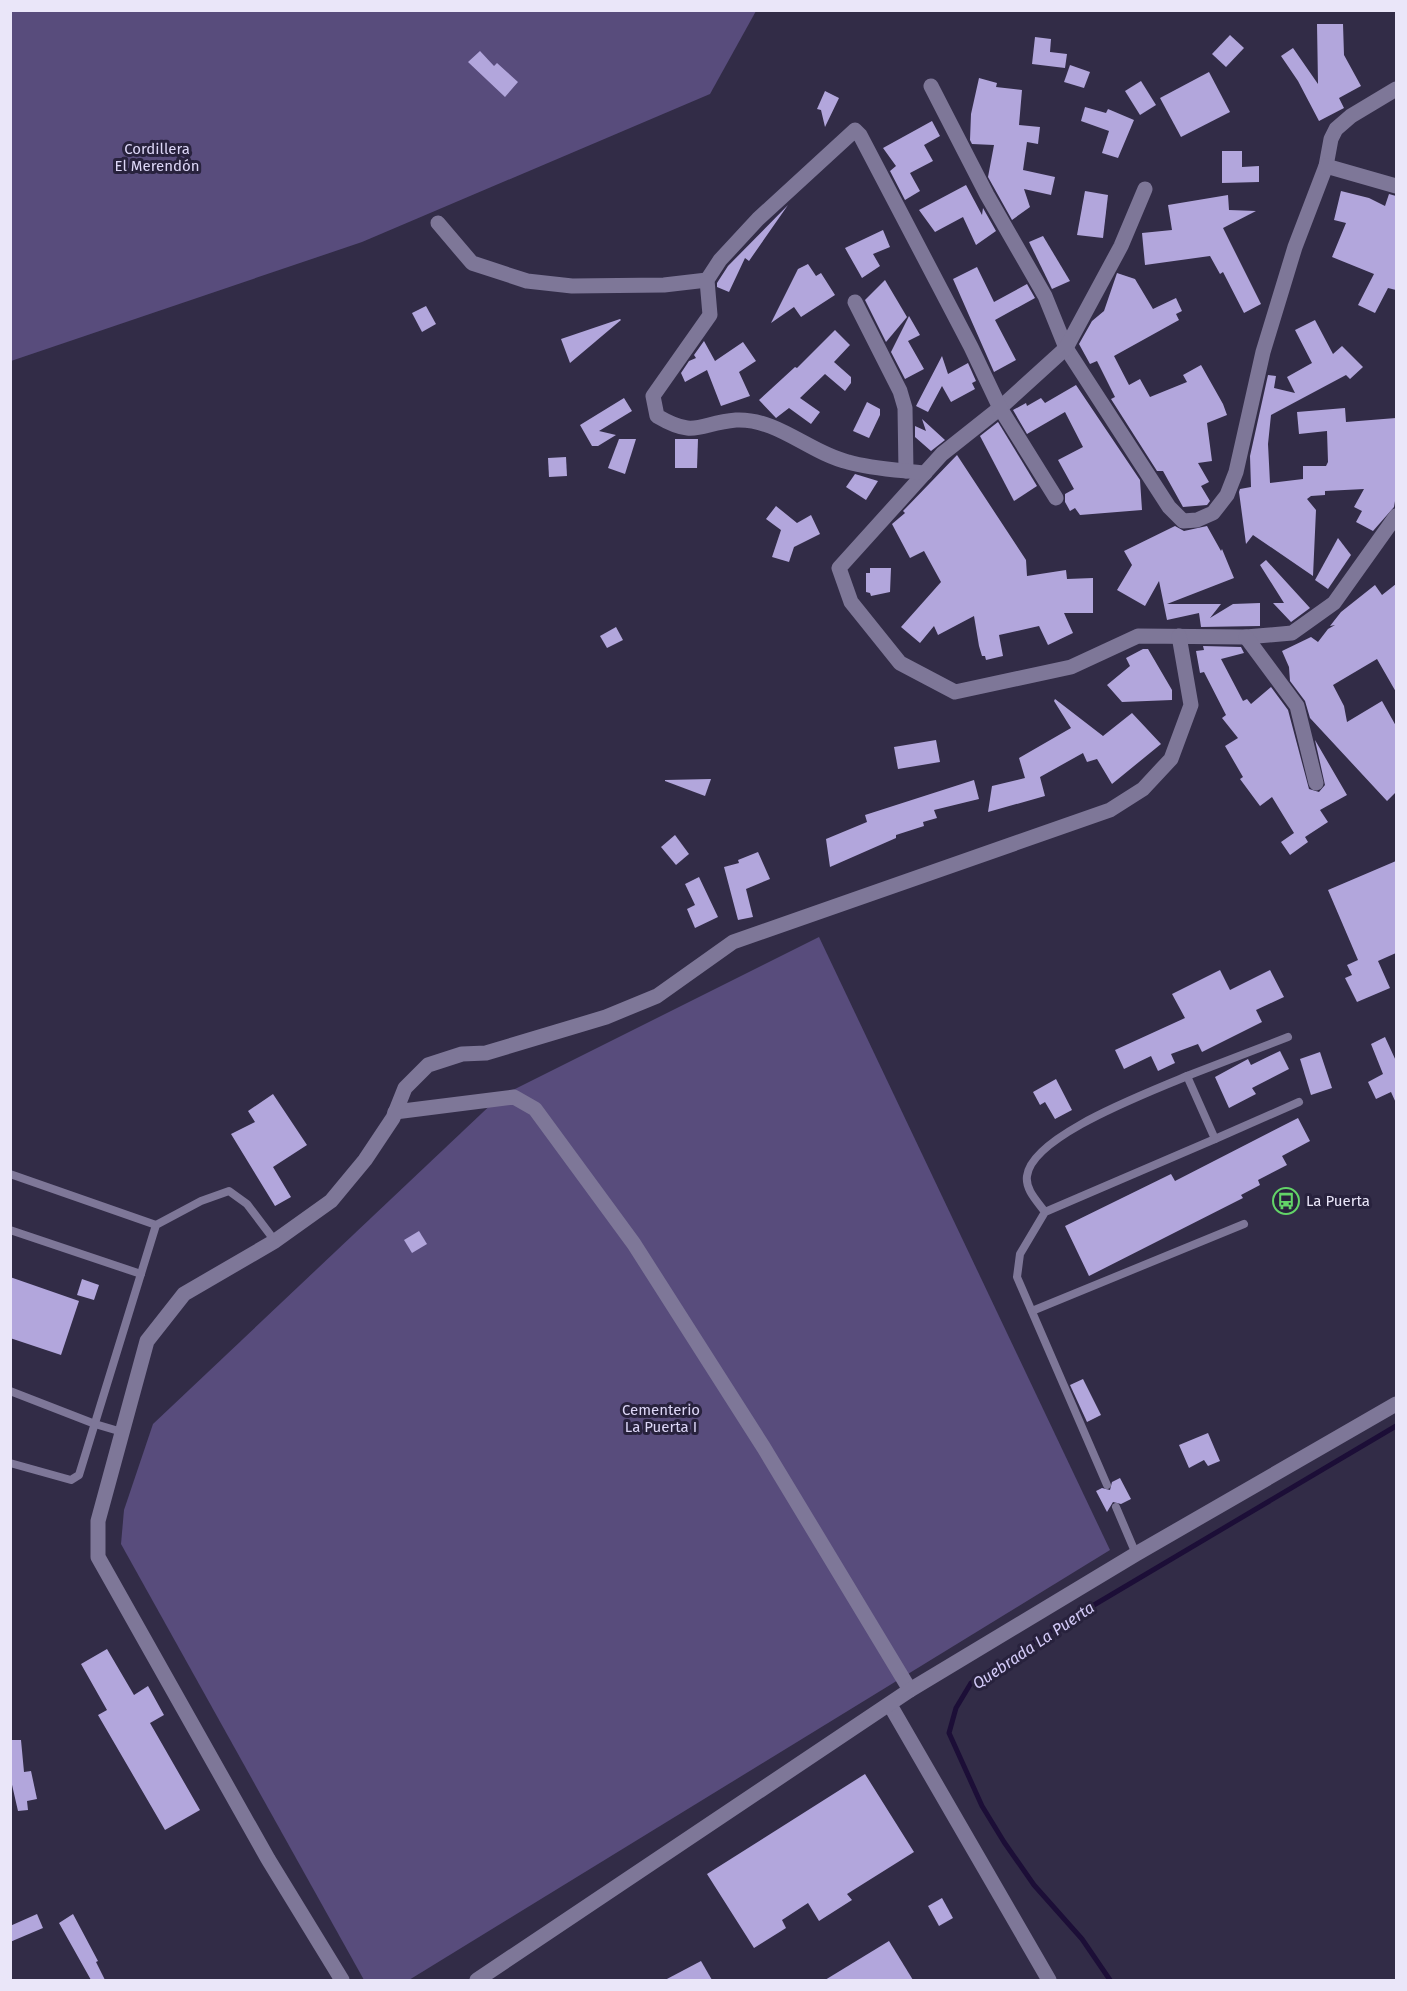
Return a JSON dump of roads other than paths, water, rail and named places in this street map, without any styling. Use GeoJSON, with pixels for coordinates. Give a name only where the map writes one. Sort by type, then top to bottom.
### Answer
{"type":"FeatureCollection","features":[{"type":"Feature","properties":{"kind":"street"},"geometry":{"type":"LineString","coordinates":[[931,86],[987,195],[1045,296],[1066,348],[1169,507],[1183,521],[1197,520],[1213,513],[1227,495],[1236,472],[1263,352],[1295,247],[1326,166],[1330,139],[1336,129],[1351,116],[1396,89]]}},
{"type":"Feature","properties":{"kind":"street"},"geometry":{"type":"LineString","coordinates":[[925,473],[847,462],[760,423],[736,420],[702,428],[676,428],[657,416],[653,396],[710,315],[707,280],[720,260],[739,238],[849,133],[855,130],[860,135],[938,283],[1000,408],[1056,498]]}},
{"type":"Feature","properties":{"kind":"street"},"geometry":{"type":"LineString","coordinates":[[1326,166],[1396,186]]}},
{"type":"Feature","properties":{"kind":"street"},"geometry":{"type":"LineString","coordinates":[[1145,189],[1121,246],[1066,348],[1000,408],[942,454],[839,568],[851,602],[900,663],[955,692],[1071,667],[1138,636],[1246,637],[1292,633],[1334,603],[1396,516]]}},
{"type":"Feature","properties":{"kind":"street"},"geometry":{"type":"LineString","coordinates":[[438,223],[472,263],[527,281],[572,286],[664,285],[707,280]]}},
{"type":"Feature","properties":{"kind":"street"},"geometry":{"type":"LineString","coordinates":[[855,302],[902,400],[907,425],[906,471]]}},
{"type":"Feature","properties":{"kind":"street"},"geometry":{"type":"LineString","coordinates":[[342,1980],[268,1859],[98,1557],[98,1521],[147,1341],[184,1294],[275,1241],[331,1201],[365,1160],[395,1112],[405,1088],[428,1065],[462,1054],[486,1053],[606,1017],[657,996],[733,942],[1110,810],[1143,789],[1171,759],[1191,705],[1179,636]]}},
{"type":"Feature","properties":{"kind":"street"},"geometry":{"type":"LineString","coordinates":[[1246,637],[1297,706],[1316,783]]}},
{"type":"Feature","properties":{"kind":"street"},"geometry":{"type":"LineString","coordinates":[[395,1112],[514,1097],[535,1109],[634,1244],[765,1448],[910,1690]]}},
{"type":"Feature","properties":{"kind":"street"},"geometry":{"type":"LineString","coordinates":[[477,1980],[890,1706],[910,1690],[1136,1554],[1396,1404]]}},
{"type":"Feature","properties":{"kind":"street"},"geometry":{"type":"LineString","coordinates":[[890,1706],[1049,1980]]}},
{"type":"Feature","properties":{"kind":"lane"},"geometry":{"type":"LineString","coordinates":[[1045,1212],[1028,1189],[1027,1176],[1031,1165],[1050,1143],[1077,1126],[1187,1076],[1288,1037]]}},
{"type":"Feature","properties":{"kind":"lane"},"geometry":{"type":"LineString","coordinates":[[1187,1076],[1215,1139]]}},
{"type":"Feature","properties":{"kind":"lane"},"geometry":{"type":"LineString","coordinates":[[1107,1485],[1017,1277],[1020,1254],[1045,1212],[1299,1102]]}},
{"type":"Feature","properties":{"kind":"lane"},"geometry":{"type":"LineString","coordinates":[[10,1174],[156,1225]]}},
{"type":"Feature","properties":{"kind":"lane"},"geometry":{"type":"LineString","coordinates":[[10,1462],[71,1480],[76,1478],[95,1424],[156,1225],[201,1201],[229,1191],[247,1204],[275,1241]]}},
{"type":"Feature","properties":{"kind":"lane"},"geometry":{"type":"LineString","coordinates":[[1032,1311],[1244,1224]]}},
{"type":"Feature","properties":{"kind":"lane"},"geometry":{"type":"LineString","coordinates":[[10,1230],[141,1274]]}},
{"type":"Feature","properties":{"kind":"lane"},"geometry":{"type":"LineString","coordinates":[[10,1391],[122,1432]]}},
{"type":"Feature","properties":{"kind":"lane"},"geometry":{"type":"LineString","coordinates":[[1116,1507],[1136,1554]]}},
{"type":"Feature","properties":{"kind":"waterway","name":"Quebrada La Puerta"},"geometry":{"type":"LineString","coordinates":[[1110,1980],[1082,1939],[1034,1885],[982,1806],[949,1733],[956,1708],[971,1683],[1072,1618],[1396,1426]]}},
{"type":"Feature","properties":{"kind":"place","name":"La Puerta"},"geometry":{"type":"Point","coordinates":[1286,1201]}},
{"type":"Feature","properties":{"kind":"park label","name":"Cordillera El Merendón"},"geometry":{"type":"Point","coordinates":[157,158]}},
{"type":"Feature","properties":{"kind":"park label","name":"Cementerio La Puerta I"},"geometry":{"type":"Point","coordinates":[661,1418]}}]}
